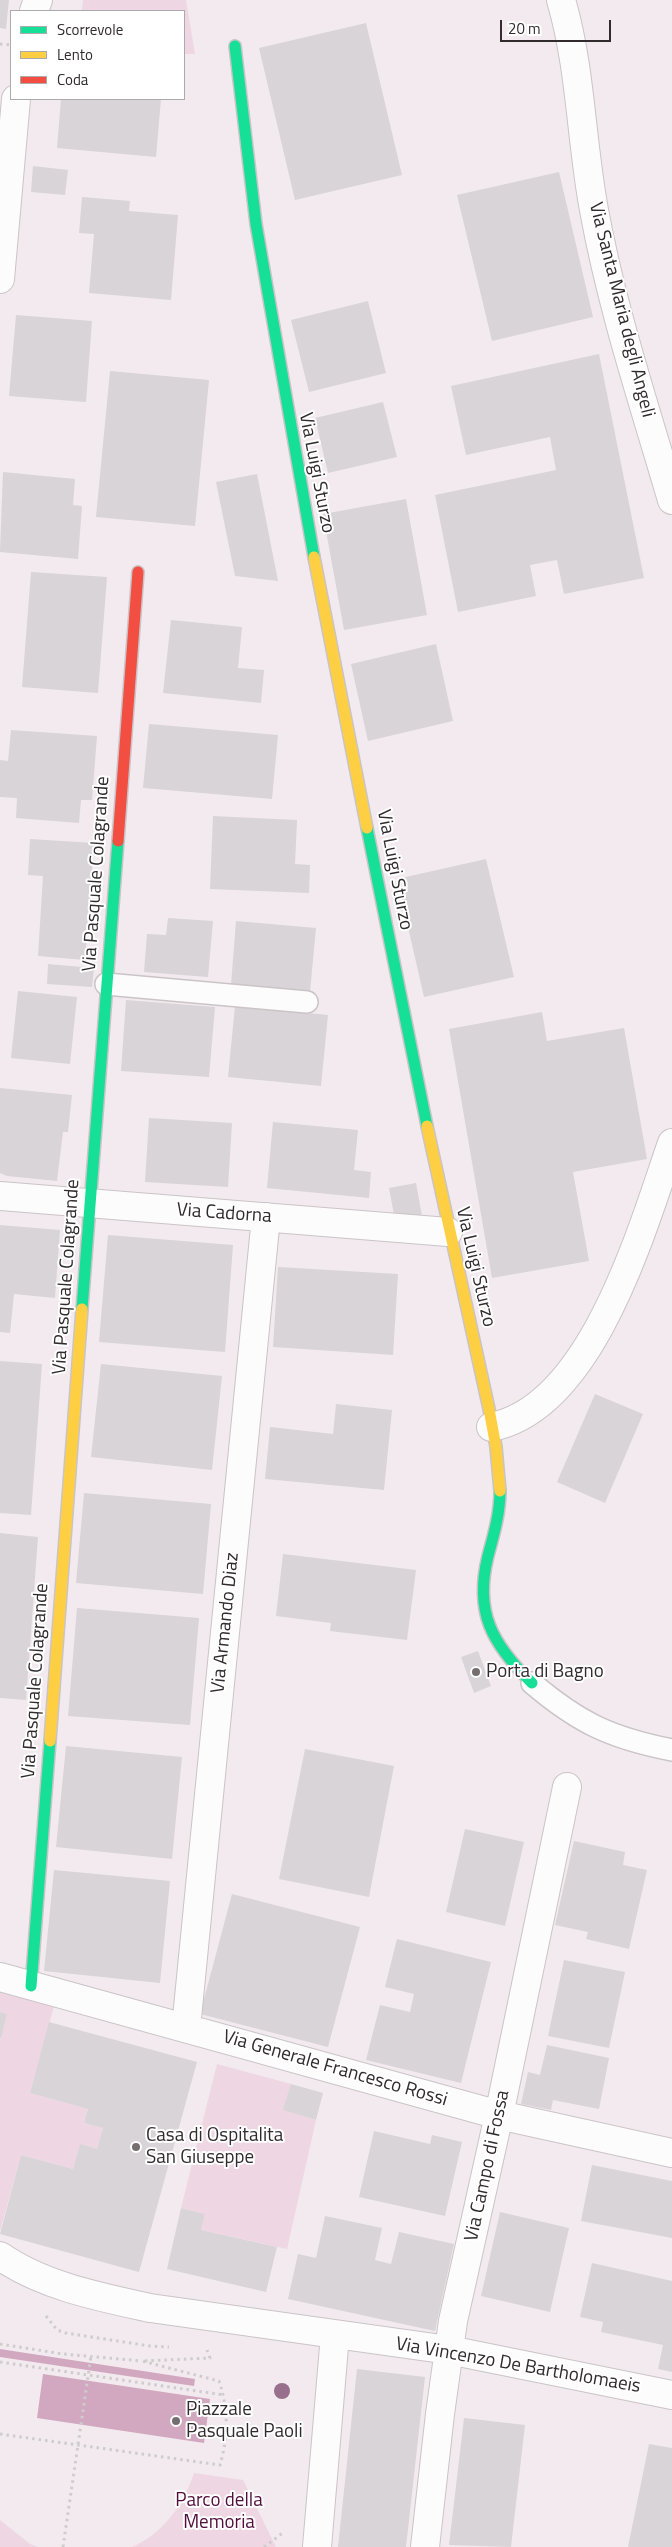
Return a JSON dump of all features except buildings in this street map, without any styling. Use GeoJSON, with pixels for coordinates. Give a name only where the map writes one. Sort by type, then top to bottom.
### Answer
{"type":"FeatureCollection","features":[{"type":"Feature","properties":{"kind":"street","name":"Via Santa Maria degli Angeli"},"geometry":{"type":"LineString","coordinates":[[561,0],[574,62],[587,168],[602,246],[624,334],[672,500]]}},
{"type":"Feature","properties":{"kind":"street","name":"Via Luigi Sturzo"},"geometry":{"type":"LineString","coordinates":[[235,46],[246,160],[295,463],[448,1232],[491,1427],[500,1501],[496,1528],[484,1574],[482,1598],[489,1630],[502,1653],[532,1683]]}},
{"type":"Feature","properties":{"kind":"street"},"geometry":{"type":"LineString","coordinates":[[0,279],[16,100]]}},
{"type":"Feature","properties":{"kind":"street","name":"Via Pasquale Colagrande"},"geometry":{"type":"LineString","coordinates":[[31,1986],[138,572]]}},
{"type":"Feature","properties":{"kind":"street"},"geometry":{"type":"LineString","coordinates":[[491,1427],[511,1422],[533,1411],[573,1371],[592,1340],[619,1286],[672,1143]]}},
{"type":"Feature","properties":{"kind":"street","name":"Via Cadorna"},"geometry":{"type":"LineString","coordinates":[[0,1196],[448,1232]]}},
{"type":"Feature","properties":{"kind":"street","name":"Via Armando Diaz"},"geometry":{"type":"LineString","coordinates":[[186,2028],[266,1217]]}},
{"type":"Feature","properties":{"kind":"street","name":"Via Campo di Fossa"},"geometry":{"type":"LineString","coordinates":[[425,2547],[449,2350],[567,1787]]}},
{"type":"Feature","properties":{"kind":"street","name":"Via Generale Francesco Rossi"},"geometry":{"type":"LineString","coordinates":[[0,1977],[499,2115],[672,2153]]}},
{"type":"Feature","properties":{"kind":"street"},"geometry":{"type":"LineString","coordinates":[[3,2258],[47,2280],[105,2298],[150,2308],[335,2335],[317,2547]]}},
{"type":"Feature","properties":{"kind":"street","name":"Via Vincenzo De Bartholomaeis"},"geometry":{"type":"LineString","coordinates":[[335,2335],[449,2350],[672,2395]]}},
{"type":"Feature","properties":{"kind":"lane"},"geometry":{"type":"LineString","coordinates":[[106,984],[307,1002]]}},
{"type":"Feature","properties":{"kind":"lane"},"geometry":{"type":"LineString","coordinates":[[532,1683],[592,1727],[616,1736],[672,1750]]}},
{"type":"Feature","properties":{"kind":"path"},"geometry":{"type":"LineString","coordinates":[[47,2280],[42,2305],[47,2319],[57,2330],[150,2346],[178,2347]]}},
{"type":"Feature","properties":{"kind":"path"},"geometry":{"type":"LineString","coordinates":[[0,2344],[142,2361],[210,2358],[206,2348]]}},
{"type":"Feature","properties":{"kind":"path"},"geometry":{"type":"LineString","coordinates":[[62,2547],[91,2356]]}},
{"type":"Feature","properties":{"kind":"path"},"geometry":{"type":"LineString","coordinates":[[0,2434],[220,2465],[227,2434],[224,2395],[219,2381],[142,2361]]}},
{"type":"Feature","properties":{"kind":"path"},"geometry":{"type":"LineString","coordinates":[[0,2362],[224,2395]]}},
{"type":"Feature","properties":{"kind":"green space"},"geometry":{"type":"Polygon","coordinates":[[[83,0],[186,0],[195,54],[185,54],[185,10],[82,10],[83,0]]]}},
{"type":"Feature","properties":{"kind":"green space"},"geometry":{"type":"Polygon","coordinates":[[[0,1991],[54,2006],[30,2093],[88,2109],[84,2123],[103,2128],[97,2149],[80,2145],[73,2169],[21,2155],[0,2231],[0,2040],[7,2014],[0,2012],[0,1991]]]}},
{"type":"Feature","properties":{"kind":"green space"},"geometry":{"type":"Polygon","coordinates":[[[217,2064],[291,2084],[284,2110],[316,2120],[287,2249],[201,2230],[205,2214],[181,2208],[217,2064]]]}},
{"type":"Feature","properties":{"kind":"green space","name":"Parco della Memoria"},"geometry":{"type":"Polygon","coordinates":[[[194,2473],[243,2480],[276,2547],[132,2547],[153,2534],[171,2517],[190,2485],[194,2473]]]}},
{"type":"Feature","properties":{"kind":"green space"},"geometry":{"type":"Polygon","coordinates":[[[0,2520],[30,2544],[38,2547],[0,2547],[0,2520]]]}},
{"type":"Feature","properties":{"kind":"shaded area"},"geometry":{"type":"Polygon","coordinates":[[[0,2349],[195,2379],[194,2386],[0,2357],[0,2349]]]}},
{"type":"Feature","properties":{"kind":"shaded area"},"geometry":{"type":"Polygon","coordinates":[[[43,2374],[210,2399],[204,2443],[37,2418],[43,2374]]]}},
{"type":"Feature","properties":{"kind":"traffic: fast"},"geometry":{"type":"LineString","coordinates":[[235,46],[256,224],[314,557]]}},
{"type":"Feature","properties":{"kind":"traffic: fast"},"geometry":{"type":"LineString","coordinates":[[367,828],[427,1126]]}},
{"type":"Feature","properties":{"kind":"traffic: fast"},"geometry":{"type":"LineString","coordinates":[[82,1309],[118,841]]}},
{"type":"Feature","properties":{"kind":"traffic: fast"},"geometry":{"type":"LineString","coordinates":[[500,1491],[498,1515],[484,1576],[483,1594],[485,1611],[490,1626],[506,1655],[532,1683]]}},
{"type":"Feature","properties":{"kind":"traffic: fast"},"geometry":{"type":"LineString","coordinates":[[31,1986],[50,1741]]}},
{"type":"Feature","properties":{"kind":"traffic: slow"},"geometry":{"type":"LineString","coordinates":[[314,557],[367,828]]}},
{"type":"Feature","properties":{"kind":"traffic: slow"},"geometry":{"type":"LineString","coordinates":[[427,1126],[489,1409],[496,1447],[500,1491]]}},
{"type":"Feature","properties":{"kind":"traffic: slow"},"geometry":{"type":"LineString","coordinates":[[50,1741],[82,1309]]}},
{"type":"Feature","properties":{"kind":"traffic: jam"},"geometry":{"type":"LineString","coordinates":[[118,841],[138,572]]}},
{"type":"Feature","properties":{"kind":"place","name":"Porta di Bagno"},"geometry":{"type":"Point","coordinates":[476,1672]}},
{"type":"Feature","properties":{"kind":"place","name":"Casa di Ospitalita San Giuseppe"},"geometry":{"type":"Point","coordinates":[136,2147]}},
{"type":"Feature","properties":{"kind":"place","name":"Piazzale Pasquale Paoli"},"geometry":{"type":"Point","coordinates":[176,2421]}}]}
